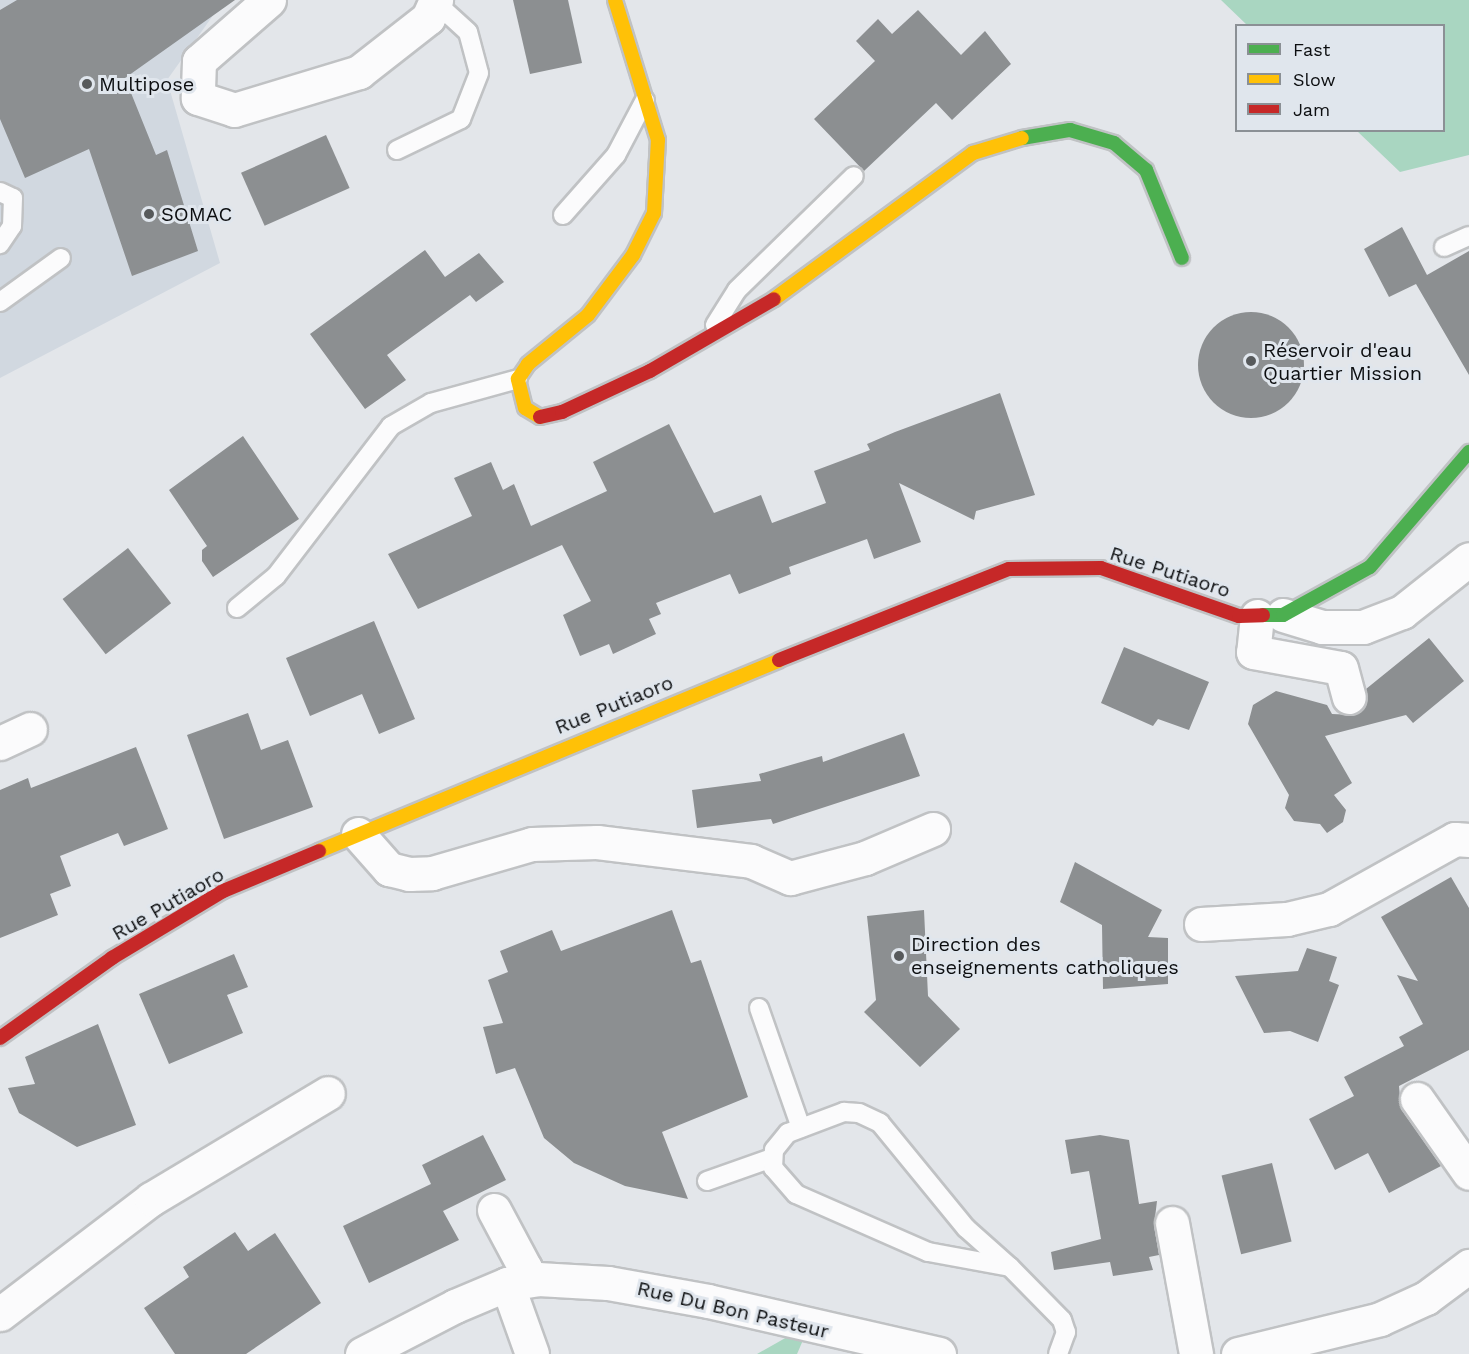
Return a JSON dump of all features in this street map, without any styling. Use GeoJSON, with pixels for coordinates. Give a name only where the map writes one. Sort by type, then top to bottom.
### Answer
{"type":"FeatureCollection","features":[{"type":"Feature","properties":{"kind":"main road"},"geometry":{"type":"LineString","coordinates":[[615,0],[647,98],[658,140],[654,213],[633,255],[588,315],[528,364],[519,379],[525,408],[539,417],[562,412],[650,371],[706,336],[767,304],[973,153],[1040,134],[1087,132],[1114,143],[1134,159],[1146,170],[1164,204],[1182,258]]}},
{"type":"Feature","properties":{"kind":"main road"},"geometry":{"type":"LineString","coordinates":[[1270,615],[1370,567],[1469,452]]}},
{"type":"Feature","properties":{"kind":"main road","name":"Rue Putiaoro"},"geometry":{"type":"LineString","coordinates":[[0,1038],[112,958],[223,891],[899,608],[1009,569],[1101,568],[1239,616],[1270,615]]}},
{"type":"Feature","properties":{"kind":"street"},"geometry":{"type":"LineString","coordinates":[[269,0],[199,61],[198,98],[234,111],[359,72],[428,18],[436,1]]}},
{"type":"Feature","properties":{"kind":"street"},"geometry":{"type":"LineString","coordinates":[[1349,697],[1341,668],[1253,652],[1270,615],[1322,627],[1363,627],[1402,612],[1469,559]]}},
{"type":"Feature","properties":{"kind":"street"},"geometry":{"type":"LineString","coordinates":[[0,743],[30,729]]}},
{"type":"Feature","properties":{"kind":"street"},"geometry":{"type":"LineString","coordinates":[[358,834],[390,869],[409,874],[432,873],[531,844],[597,842],[751,861],[790,879],[865,858],[933,829]]}},
{"type":"Feature","properties":{"kind":"street"},"geometry":{"type":"LineString","coordinates":[[1201,924],[1287,919],[1329,909],[1455,839],[1469,840]]}},
{"type":"Feature","properties":{"kind":"street"},"geometry":{"type":"LineString","coordinates":[[0,1314],[151,1199],[328,1093]]}},
{"type":"Feature","properties":{"kind":"street"},"geometry":{"type":"LineString","coordinates":[[1417,1099],[1469,1173]]}},
{"type":"Feature","properties":{"kind":"street"},"geometry":{"type":"LineString","coordinates":[[494,1210],[525,1268],[515,1283],[532,1354]]}},
{"type":"Feature","properties":{"kind":"street"},"geometry":{"type":"LineString","coordinates":[[1172,1223],[1196,1354]]}},
{"type":"Feature","properties":{"kind":"street"},"geometry":{"type":"LineString","coordinates":[[1238,1354],[1380,1319],[1426,1298],[1469,1266]]}},
{"type":"Feature","properties":{"kind":"street","name":"Rue Du Bon Pasteur"},"geometry":{"type":"LineString","coordinates":[[362,1354],[515,1283],[630,1287],[939,1354]]}},
{"type":"Feature","properties":{"kind":"lane"},"geometry":{"type":"LineString","coordinates":[[397,150],[461,119],[478,73],[468,32],[436,1]]}},
{"type":"Feature","properties":{"kind":"lane"},"geometry":{"type":"LineString","coordinates":[[563,215],[616,155],[647,98]]}},
{"type":"Feature","properties":{"kind":"lane"},"geometry":{"type":"LineString","coordinates":[[706,336],[737,290],[854,176]]}},
{"type":"Feature","properties":{"kind":"lane"},"geometry":{"type":"LineString","coordinates":[[0,192],[13,198],[12,226],[0,244]]}},
{"type":"Feature","properties":{"kind":"lane"},"geometry":{"type":"LineString","coordinates":[[1444,247],[1469,236]]}},
{"type":"Feature","properties":{"kind":"lane"},"geometry":{"type":"LineString","coordinates":[[0,302],[61,258]]}},
{"type":"Feature","properties":{"kind":"lane"},"geometry":{"type":"LineString","coordinates":[[237,608],[276,576],[391,426],[431,403],[519,379]]}},
{"type":"Feature","properties":{"kind":"lane"},"geometry":{"type":"LineString","coordinates":[[759,1008],[801,1128]]}},
{"type":"Feature","properties":{"kind":"lane"},"geometry":{"type":"LineString","coordinates":[[1010,1267],[928,1252],[796,1194],[777,1176],[772,1158],[779,1142],[801,1128],[844,1112],[859,1113],[880,1123],[966,1228],[1010,1267],[1062,1320],[1066,1332],[1058,1354]]}},
{"type":"Feature","properties":{"kind":"lane"},"geometry":{"type":"LineString","coordinates":[[707,1181],[772,1158]]}},
{"type":"Feature","properties":{"kind":"shaded area"},"geometry":{"type":"Polygon","coordinates":[[[0,0],[224,0],[167,80],[220,263],[0,378],[0,0]]]}},
{"type":"Feature","properties":{"kind":"green space"},"geometry":{"type":"Polygon","coordinates":[[[1221,0],[1469,0],[1469,155],[1400,172],[1358,132],[1445,132],[1445,24],[1246,24],[1221,0]]]}},
{"type":"Feature","properties":{"kind":"green space"},"geometry":{"type":"Polygon","coordinates":[[[810,1324],[797,1354],[757,1354],[810,1324]]]}},
{"type":"Feature","properties":{"kind":"building","name":"Multipose"},"geometry":{"type":"Polygon","coordinates":[[[17,0],[235,0],[125,78],[156,155],[167,150],[198,251],[132,276],[89,149],[25,178],[0,119],[0,10],[17,0]]]}},
{"type":"Feature","properties":{"kind":"building"},"geometry":{"type":"Polygon","coordinates":[[[513,0],[568,0],[582,63],[530,74],[513,0]]]}},
{"type":"Feature","properties":{"kind":"building"},"geometry":{"type":"Polygon","coordinates":[[[918,10],[961,55],[985,31],[1011,64],[952,120],[936,103],[864,171],[814,119],[875,61],[856,41],[878,19],[892,34],[918,10]]]}},
{"type":"Feature","properties":{"kind":"building"},"geometry":{"type":"Polygon","coordinates":[[[326,135],[350,188],[265,226],[241,173],[326,135]]]}},
{"type":"Feature","properties":{"kind":"building"},"geometry":{"type":"Polygon","coordinates":[[[1402,227],[1427,275],[1469,251],[1469,375],[1416,284],[1389,297],[1364,249],[1402,227]]]}},
{"type":"Feature","properties":{"kind":"building"},"geometry":{"type":"Polygon","coordinates":[[[425,250],[445,277],[479,253],[504,282],[476,302],[470,295],[387,355],[406,380],[365,409],[310,334],[425,250]]]}},
{"type":"Feature","properties":{"kind":"building","name":"Réservoir d'eau Quartier Mission"},"geometry":{"type":"Polygon","coordinates":[[[1251,312],[1271,316],[1289,327],[1300,345],[1304,365],[1300,385],[1289,403],[1271,414],[1251,418],[1231,414],[1213,403],[1202,385],[1198,365],[1202,345],[1213,327],[1231,316],[1251,312]]]}},
{"type":"Feature","properties":{"kind":"building"},"geometry":{"type":"Polygon","coordinates":[[[1000,393],[1035,495],[976,511],[974,520],[899,483],[921,542],[874,559],[867,539],[789,567],[791,574],[739,594],[730,574],[656,603],[661,614],[649,619],[656,634],[613,654],[609,644],[580,656],[563,615],[591,601],[562,545],[418,609],[388,554],[472,516],[454,478],[491,462],[503,490],[514,484],[531,526],[607,491],[593,462],[669,424],[714,513],[761,495],[772,523],[826,503],[814,471],[870,450],[867,444],[895,432],[1000,393]]]}},
{"type":"Feature","properties":{"kind":"building"},"geometry":{"type":"Polygon","coordinates":[[[243,436],[299,519],[213,577],[202,561],[202,550],[207,546],[169,490],[243,436]]]}},
{"type":"Feature","properties":{"kind":"building"},"geometry":{"type":"Polygon","coordinates":[[[128,548],[171,603],[106,654],[63,599],[128,548]]]}},
{"type":"Feature","properties":{"kind":"building"},"geometry":{"type":"Polygon","coordinates":[[[374,621],[415,719],[379,734],[362,694],[310,716],[286,658],[374,621]]]}},
{"type":"Feature","properties":{"kind":"building"},"geometry":{"type":"Polygon","coordinates":[[[1429,638],[1464,681],[1413,723],[1406,715],[1325,736],[1352,783],[1334,795],[1346,810],[1343,822],[1327,833],[1320,824],[1294,821],[1285,808],[1289,795],[1248,724],[1253,705],[1276,691],[1327,705],[1332,714],[1355,715],[1367,702],[1366,689],[1429,638]]]}},
{"type":"Feature","properties":{"kind":"building"},"geometry":{"type":"Polygon","coordinates":[[[1124,647],[1209,682],[1189,730],[1158,719],[1153,726],[1101,703],[1124,647]]]}},
{"type":"Feature","properties":{"kind":"building"},"geometry":{"type":"Polygon","coordinates":[[[248,713],[261,750],[288,740],[313,807],[224,839],[187,735],[248,713]]]}},
{"type":"Feature","properties":{"kind":"building"},"geometry":{"type":"Polygon","coordinates":[[[904,733],[920,776],[773,824],[771,819],[697,828],[692,790],[761,781],[759,774],[822,756],[823,762],[904,733]]]}},
{"type":"Feature","properties":{"kind":"building"},"geometry":{"type":"Polygon","coordinates":[[[136,747],[168,829],[124,846],[118,833],[60,856],[71,886],[50,894],[58,915],[0,938],[0,790],[28,778],[31,788],[136,747]]]}},
{"type":"Feature","properties":{"kind":"building"},"geometry":{"type":"Polygon","coordinates":[[[1075,862],[1162,910],[1148,937],[1168,938],[1168,984],[1103,989],[1102,925],[1060,902],[1075,862]]]}},
{"type":"Feature","properties":{"kind":"building"},"geometry":{"type":"Polygon","coordinates":[[[1451,877],[1469,908],[1469,1050],[1399,1086],[1401,1109],[1441,1166],[1389,1193],[1368,1153],[1335,1170],[1309,1119],[1354,1096],[1344,1077],[1404,1046],[1399,1037],[1423,1024],[1397,975],[1418,981],[1381,917],[1451,877]]]}},
{"type":"Feature","properties":{"kind":"building"},"geometry":{"type":"Polygon","coordinates":[[[672,910],[691,963],[701,960],[748,1097],[662,1132],[688,1199],[625,1186],[574,1163],[544,1138],[515,1068],[496,1074],[483,1027],[503,1023],[488,980],[508,972],[500,951],[552,930],[561,951],[672,910]]]}},
{"type":"Feature","properties":{"kind":"building","name":"Direction des enseignements catholiques"},"geometry":{"type":"Polygon","coordinates":[[[924,910],[928,996],[960,1029],[920,1067],[864,1012],[876,1000],[867,916],[924,910]]]}},
{"type":"Feature","properties":{"kind":"building"},"geometry":{"type":"Polygon","coordinates":[[[1307,948],[1337,957],[1329,981],[1339,985],[1318,1042],[1290,1031],[1264,1033],[1235,976],[1298,971],[1307,948]]]}},
{"type":"Feature","properties":{"kind":"building"},"geometry":{"type":"Polygon","coordinates":[[[234,954],[248,987],[227,995],[243,1033],[169,1064],[139,994],[234,954]]]}},
{"type":"Feature","properties":{"kind":"building"},"geometry":{"type":"Polygon","coordinates":[[[98,1024],[136,1125],[77,1147],[19,1113],[8,1088],[35,1084],[25,1057],[98,1024]]]}},
{"type":"Feature","properties":{"kind":"building"},"geometry":{"type":"Polygon","coordinates":[[[483,1135],[506,1180],[443,1211],[459,1240],[369,1283],[343,1226],[431,1184],[422,1165],[483,1135]]]}},
{"type":"Feature","properties":{"kind":"building"},"geometry":{"type":"Polygon","coordinates":[[[1100,1135],[1129,1140],[1139,1204],[1157,1201],[1154,1226],[1159,1255],[1149,1257],[1153,1270],[1113,1276],[1110,1262],[1054,1270],[1051,1252],[1101,1239],[1089,1171],[1071,1174],[1065,1140],[1100,1135]]]}},
{"type":"Feature","properties":{"kind":"building"},"geometry":{"type":"Polygon","coordinates":[[[1272,1163],[1292,1242],[1241,1254],[1222,1176],[1272,1163]]]}},
{"type":"Feature","properties":{"kind":"building"},"geometry":{"type":"Polygon","coordinates":[[[235,1232],[248,1251],[275,1233],[321,1303],[246,1354],[175,1354],[144,1308],[189,1277],[183,1267],[235,1232]]]}},
{"type":"Feature","properties":{"kind":"traffic: fast"},"geometry":{"type":"LineString","coordinates":[[1022,138],[1070,130],[1114,143],[1146,170],[1182,258]]}},
{"type":"Feature","properties":{"kind":"traffic: fast"},"geometry":{"type":"LineString","coordinates":[[1263,615],[1283,615],[1370,567],[1469,452]]}},
{"type":"Feature","properties":{"kind":"traffic: slow"},"geometry":{"type":"LineString","coordinates":[[540,417],[525,408],[518,379],[528,364],[588,315],[633,255],[654,213],[658,140],[615,0]]}},
{"type":"Feature","properties":{"kind":"traffic: slow"},"geometry":{"type":"LineString","coordinates":[[774,299],[973,153],[1022,138]]}},
{"type":"Feature","properties":{"kind":"traffic: slow"},"geometry":{"type":"LineString","coordinates":[[319,851],[779,660]]}},
{"type":"Feature","properties":{"kind":"traffic: jam"},"geometry":{"type":"LineString","coordinates":[[540,417],[562,412],[650,371],[774,299]]}},
{"type":"Feature","properties":{"kind":"traffic: jam"},"geometry":{"type":"LineString","coordinates":[[779,660],[1009,569],[1101,568],[1239,616],[1263,615]]}},
{"type":"Feature","properties":{"kind":"traffic: jam"},"geometry":{"type":"LineString","coordinates":[[0,1038],[112,958],[223,891],[319,851]]}},
{"type":"Feature","properties":{"kind":"place","name":"Multipose"},"geometry":{"type":"Point","coordinates":[87,84]}},
{"type":"Feature","properties":{"kind":"place","name":"SOMAC"},"geometry":{"type":"Point","coordinates":[149,214]}},
{"type":"Feature","properties":{"kind":"place","name":"Réservoir d'eau Quartier Mission"},"geometry":{"type":"Point","coordinates":[1251,361]}},
{"type":"Feature","properties":{"kind":"place","name":"Direction des enseignements catholiques"},"geometry":{"type":"Point","coordinates":[899,956]}}]}
